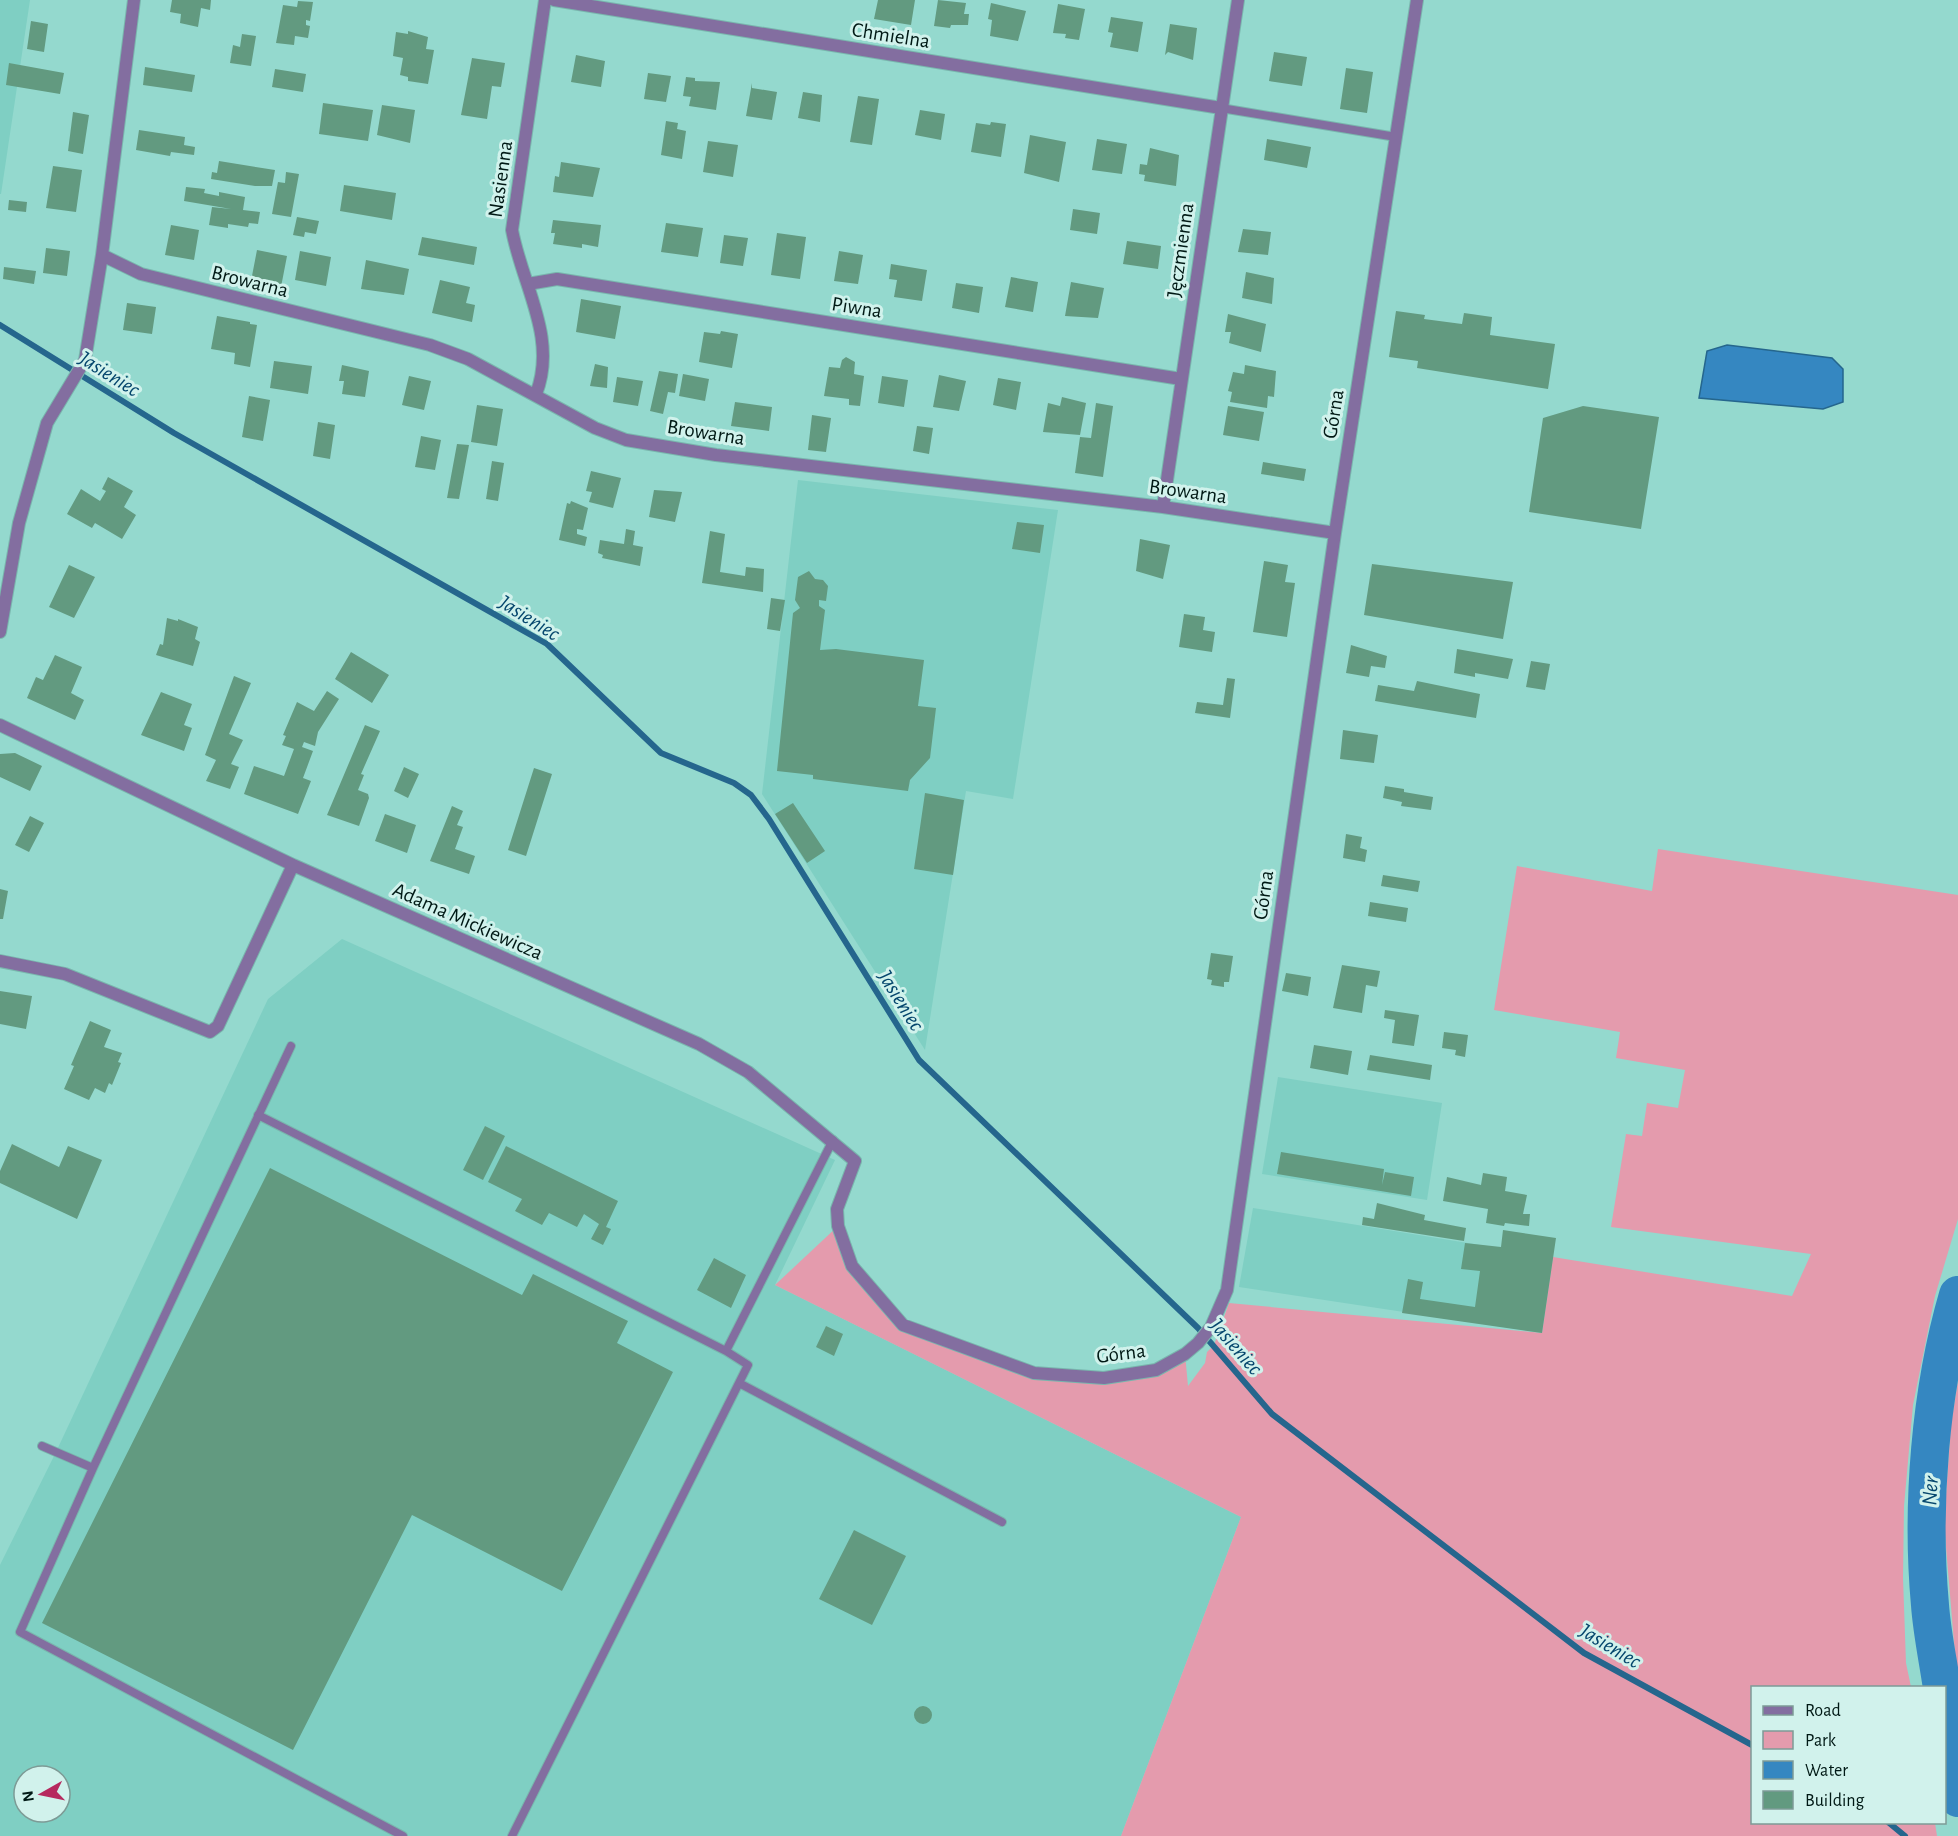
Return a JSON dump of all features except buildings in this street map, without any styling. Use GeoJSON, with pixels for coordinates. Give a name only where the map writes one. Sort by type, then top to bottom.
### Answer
{"type":"FeatureCollection","features":[{"type":"Feature","properties":{"kind":"street"},"geometry":{"type":"LineString","coordinates":[[0,632],[19,523],[47,423],[85,360],[102,255],[134,0]]}},
{"type":"Feature","properties":{"kind":"street","name":"Nasienna"},"geometry":{"type":"LineString","coordinates":[[536,394],[544,374],[545,350],[528,284],[516,254],[512,230],[545,0]]}},
{"type":"Feature","properties":{"kind":"street","name":"Chmielna"},"geometry":{"type":"LineString","coordinates":[[554,0],[1221,108]]}},
{"type":"Feature","properties":{"kind":"street","name":"Jęczmienna"},"geometry":{"type":"LineString","coordinates":[[1163,507],[1238,0]]}},
{"type":"Feature","properties":{"kind":"street","name":"Górna"},"geometry":{"type":"LineString","coordinates":[[837,1209],[838,1226],[852,1266],[903,1325],[1034,1373],[1104,1378],[1156,1370],[1185,1354],[1211,1328],[1227,1290],[1335,533],[1417,0]]}},
{"type":"Feature","properties":{"kind":"street","name":"Browarna"},"geometry":{"type":"LineString","coordinates":[[102,255],[141,274],[430,345],[468,359],[595,428],[626,440],[728,456],[1163,507],[1335,533]]}},
{"type":"Feature","properties":{"kind":"street","name":"Piwna"},"geometry":{"type":"LineString","coordinates":[[528,284],[557,279],[1181,379]]}},
{"type":"Feature","properties":{"kind":"street","name":"Adama Mickiewicza"},"geometry":{"type":"LineString","coordinates":[[0,725],[293,865],[699,1044],[748,1072],[833,1140],[855,1161],[837,1209]]}},
{"type":"Feature","properties":{"kind":"street"},"geometry":{"type":"LineString","coordinates":[[0,961],[65,974],[210,1032],[218,1026],[293,865]]}},
{"type":"Feature","properties":{"kind":"lane"},"geometry":{"type":"LineString","coordinates":[[1221,108],[1396,137]]}},
{"type":"Feature","properties":{"kind":"lane"},"geometry":{"type":"LineString","coordinates":[[291,1046],[93,1468],[20,1632],[403,1836]]}},
{"type":"Feature","properties":{"kind":"lane"},"geometry":{"type":"LineString","coordinates":[[258,1115],[726,1351],[748,1365],[512,1836]]}},
{"type":"Feature","properties":{"kind":"lane"},"geometry":{"type":"LineString","coordinates":[[726,1351],[833,1140]]}},
{"type":"Feature","properties":{"kind":"lane"},"geometry":{"type":"LineString","coordinates":[[739,1383],[1002,1522]]}},
{"type":"Feature","properties":{"kind":"lane"},"geometry":{"type":"LineString","coordinates":[[42,1446],[93,1468]]}},
{"type":"Feature","properties":{"kind":"shaded area"},"geometry":{"type":"Polygon","coordinates":[[[0,0],[30,0],[1,194],[0,194],[0,0]]]}},
{"type":"Feature","properties":{"kind":"shaded area"},"geometry":{"type":"Polygon","coordinates":[[[798,480],[1058,510],[1013,799],[966,791],[925,1050],[762,794],[798,480]]]}},
{"type":"Feature","properties":{"kind":"shaded area"},"geometry":{"type":"Polygon","coordinates":[[[342,939],[835,1160],[775,1285],[1241,1517],[1121,1836],[0,1836],[0,1565],[56,1452],[268,999],[342,939]]]}},
{"type":"Feature","properties":{"kind":"shaded area"},"geometry":{"type":"Polygon","coordinates":[[[1278,1077],[1442,1103],[1427,1200],[1262,1174],[1278,1077]]]}},
{"type":"Feature","properties":{"kind":"shaded area"},"geometry":{"type":"Polygon","coordinates":[[[1253,1208],[1553,1257],[1542,1333],[1239,1287],[1253,1208]]]}},
{"type":"Feature","properties":{"kind":"green space"},"geometry":{"type":"Polygon","coordinates":[[[1658,849],[1958,895],[1958,1219],[1935,1296],[1913,1405],[1904,1506],[1903,1578],[1906,1663],[1911,1686],[1751,1686],[1751,1824],[1935,1824],[1937,1836],[1121,1836],[1241,1517],[775,1285],[838,1226],[852,1266],[903,1325],[1034,1373],[1104,1378],[1156,1370],[1185,1354],[1188,1386],[1205,1363],[1207,1352],[1214,1345],[1229,1303],[1542,1333],[1553,1257],[1792,1296],[1811,1254],[1611,1227],[1626,1134],[1642,1136],[1647,1103],[1678,1108],[1685,1070],[1616,1058],[1620,1032],[1494,1010],[1517,866],[1652,891],[1658,849]]]}},
{"type":"Feature","properties":{"kind":"green space"},"geometry":{"type":"Polygon","coordinates":[[[1958,1381],[1958,1690],[1944,1523],[1951,1424],[1958,1381]]]}},
{"type":"Feature","properties":{"kind":"water"},"geometry":{"type":"Polygon","coordinates":[[[1727,345],[1832,358],[1843,369],[1843,402],[1823,409],[1699,398],[1707,351],[1727,345]]]}},
{"type":"Feature","properties":{"kind":"waterway","name":"Jasieniec"},"geometry":{"type":"LineString","coordinates":[[0,325],[174,433],[547,644],[661,753],[734,783],[751,795],[769,819],[919,1060],[1198,1328],[1272,1414],[1584,1653],[1751,1744]]}},
{"type":"Feature","properties":{"kind":"waterway","name":"Ner"},"geometry":{"type":"LineString","coordinates":[[1942,1686],[1927,1567],[1928,1489],[1934,1409],[1948,1332],[1958,1295]]}},
{"type":"Feature","properties":{"kind":"waterway","name":"Ner"},"geometry":{"type":"LineString","coordinates":[[1946,1720],[1958,1798]]}},
{"type":"Feature","properties":{"kind":"waterway","name":"Jasieniec"},"geometry":{"type":"LineString","coordinates":[[1890,1824],[1905,1836]]}}]}
